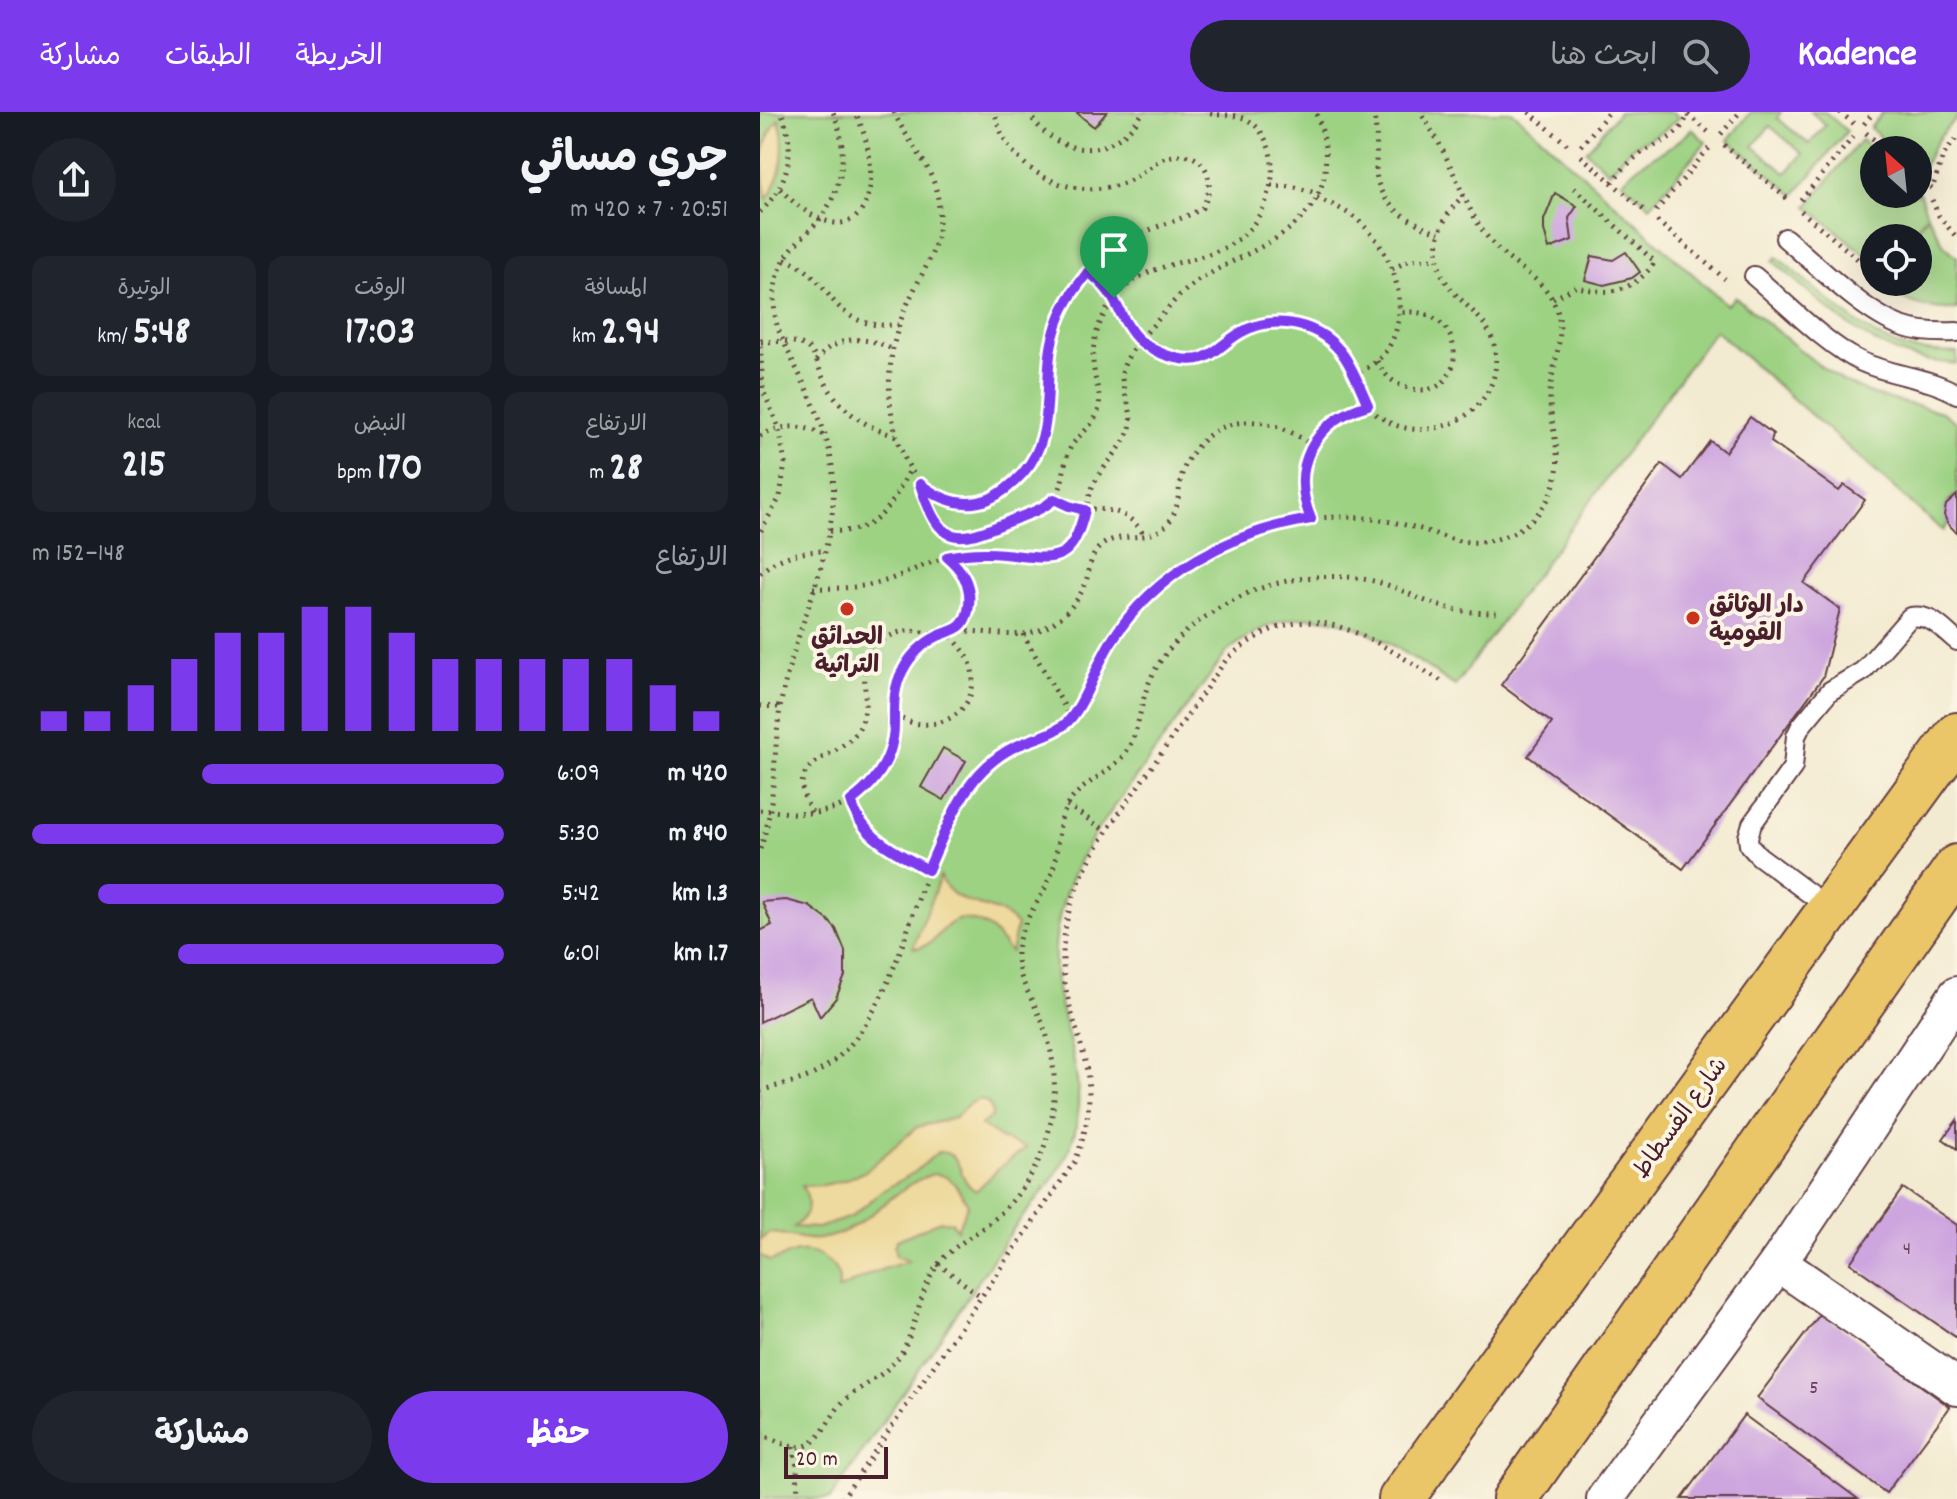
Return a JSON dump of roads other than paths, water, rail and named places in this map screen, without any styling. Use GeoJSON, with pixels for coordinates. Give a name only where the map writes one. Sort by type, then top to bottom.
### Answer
{"type":"FeatureCollection","features":[{"type":"Feature","properties":{"kind":"main road","name":"شارع الفسطاط"},"geometry":{"type":"LineString","coordinates":[[1401,1499],[1957,735]]}},
{"type":"Feature","properties":{"kind":"main road"},"geometry":{"type":"LineString","coordinates":[[1515,1499],[1957,867]]}},
{"type":"Feature","properties":{"kind":"street"},"geometry":{"type":"LineString","coordinates":[[1605,1499],[1778,1263],[1957,995]]}},
{"type":"Feature","properties":{"kind":"street"},"geometry":{"type":"LineString","coordinates":[[1778,1263],[1957,1387]]}},
{"type":"Feature","properties":{"kind":"lane"},"geometry":{"type":"LineString","coordinates":[[1785,238],[1882,317],[1902,327],[1938,333],[1957,332]]}},
{"type":"Feature","properties":{"kind":"lane"},"geometry":{"type":"LineString","coordinates":[[1754,276],[1858,361],[1882,371],[1942,386],[1957,394]]}},
{"type":"Feature","properties":{"kind":"lane"},"geometry":{"type":"LineString","coordinates":[[1829,908],[1759,856],[1749,845],[1752,824],[1793,767],[1796,736],[1801,726],[1830,691],[1863,671],[1910,617],[1920,615],[1930,619],[1957,641]]}},
{"type":"Feature","properties":{"kind":"place","name":"الحدائق التراثية"},"geometry":{"type":"Point","coordinates":[847,609]}},
{"type":"Feature","properties":{"kind":"place","name":"دار الوثائق القومية"},"geometry":{"type":"Point","coordinates":[1693,618]}}]}
